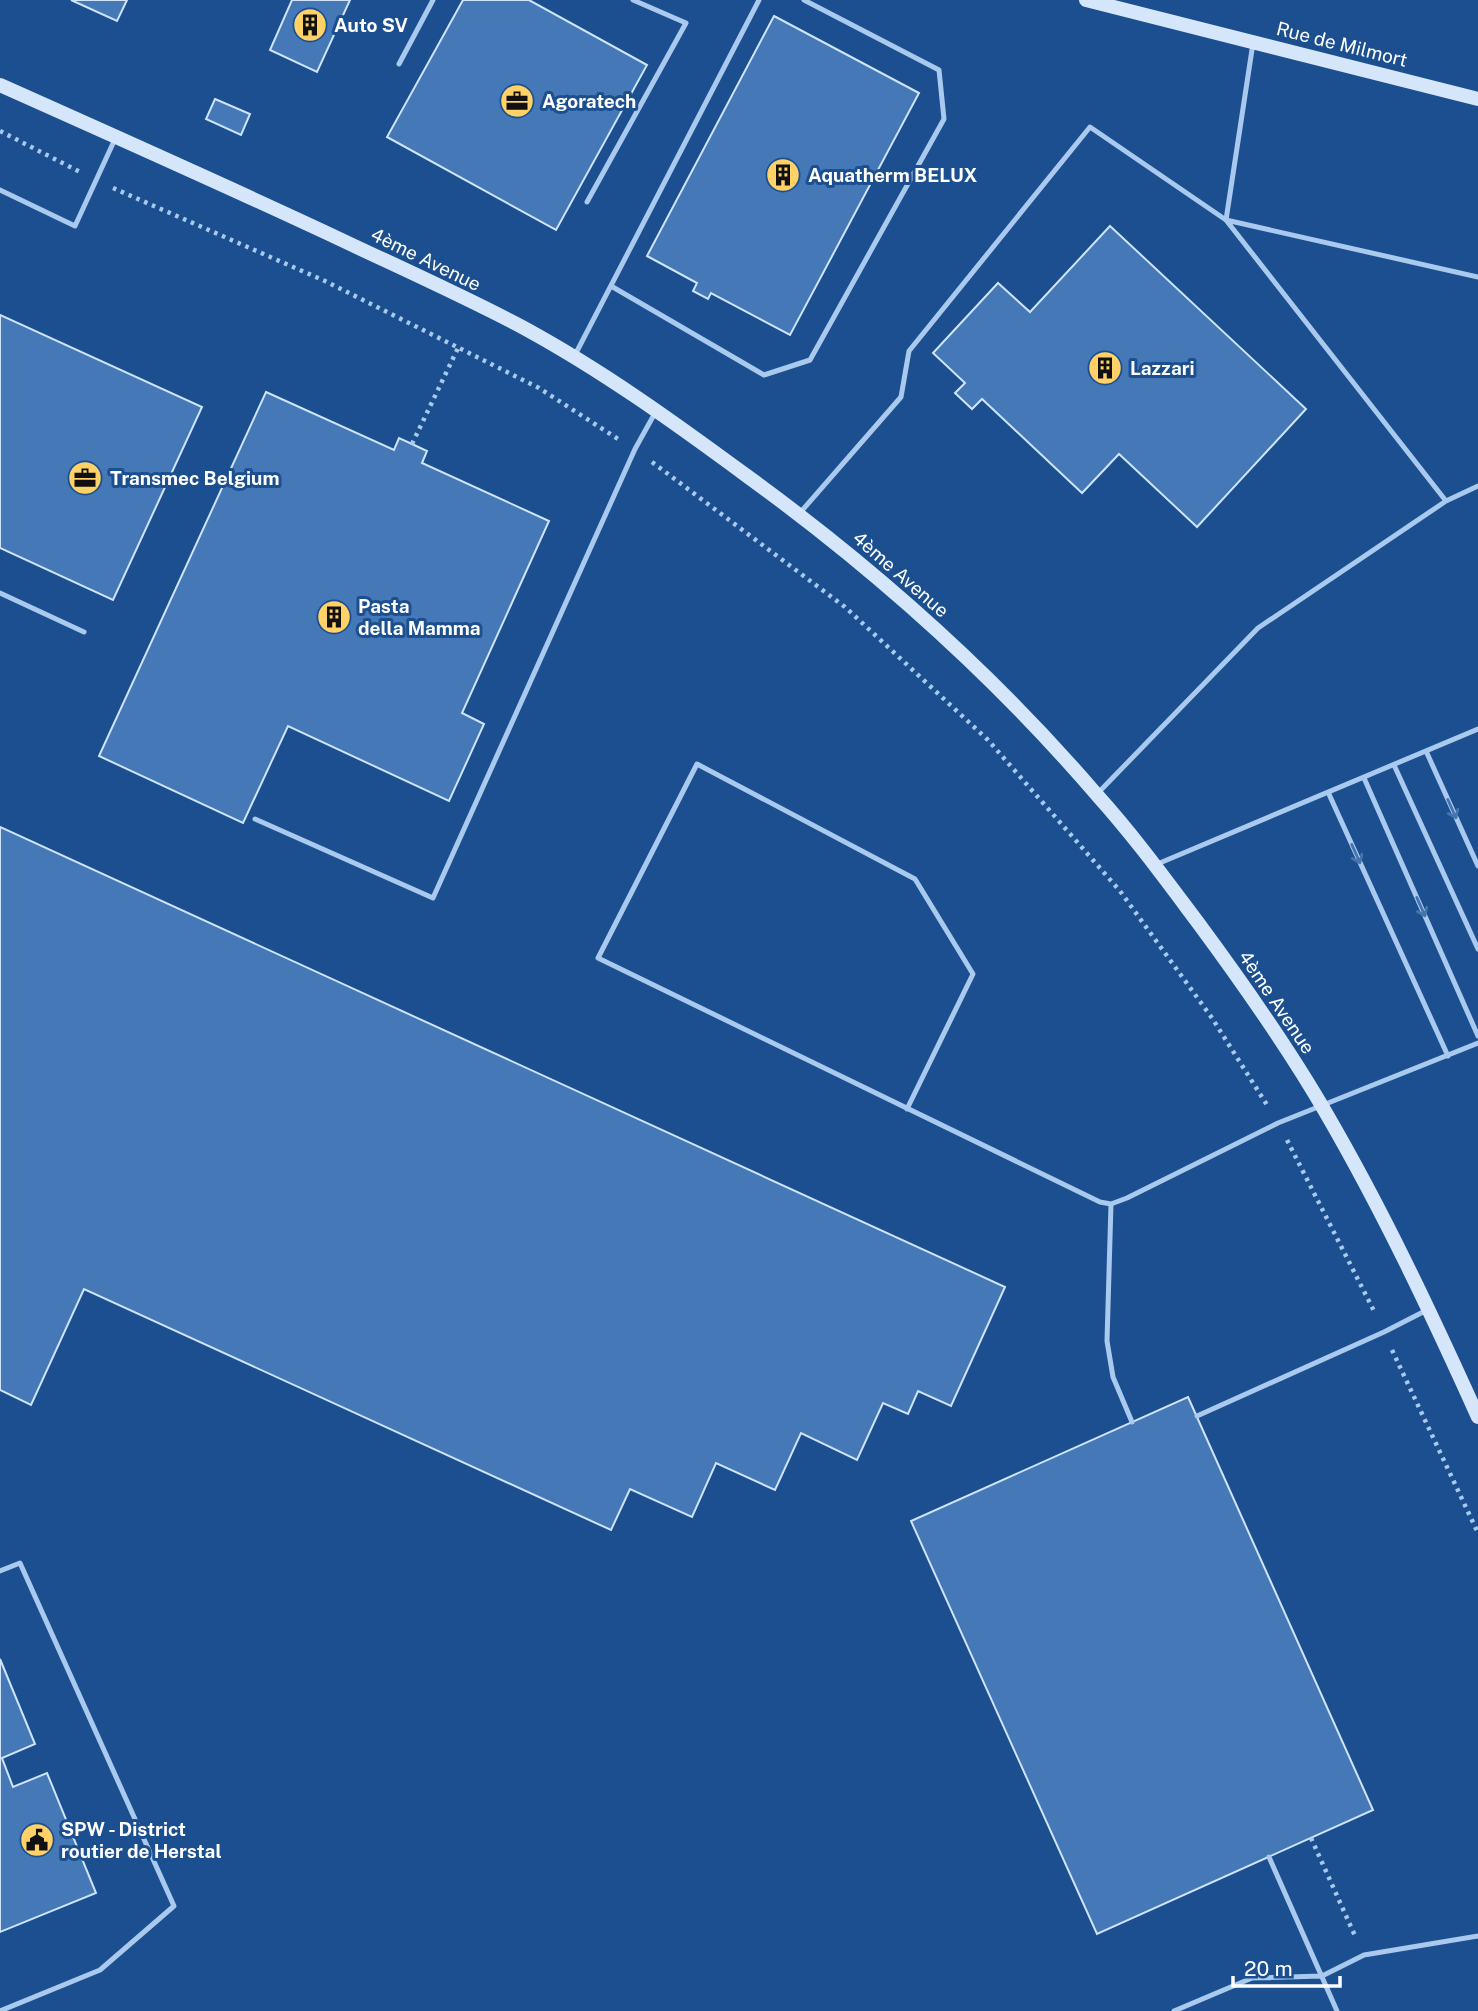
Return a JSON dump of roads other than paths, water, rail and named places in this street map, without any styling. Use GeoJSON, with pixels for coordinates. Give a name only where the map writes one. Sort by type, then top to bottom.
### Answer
{"type":"FeatureCollection","features":[{"type":"Feature","properties":{"kind":"street","name":"Rue de Milmort"},"geometry":{"type":"LineString","coordinates":[[1086,0],[1478,99]]}},
{"type":"Feature","properties":{"kind":"street","name":"4ème Avenue"},"geometry":{"type":"LineString","coordinates":[[0,85],[369,253],[523,328],[657,410],[799,514],[872,573],[951,643],[1097,794],[1240,979],[1322,1106],[1361,1174],[1429,1308],[1478,1417]]}},
{"type":"Feature","properties":{"kind":"lane"},"geometry":{"type":"LineString","coordinates":[[399,64],[433,0]]}},
{"type":"Feature","properties":{"kind":"lane"},"geometry":{"type":"LineString","coordinates":[[587,202],[686,23],[633,0]]}},
{"type":"Feature","properties":{"kind":"lane"},"geometry":{"type":"LineString","coordinates":[[574,358],[759,0]]}},
{"type":"Feature","properties":{"kind":"lane"},"geometry":{"type":"LineString","coordinates":[[611,286],[764,375],[810,360],[944,119],[939,70],[804,0]]}},
{"type":"Feature","properties":{"kind":"lane"},"geometry":{"type":"LineString","coordinates":[[1226,220],[1254,41]]}},
{"type":"Feature","properties":{"kind":"lane"},"geometry":{"type":"LineString","coordinates":[[799,514],[901,397],[909,351],[1090,127],[1226,220],[1446,501]]}},
{"type":"Feature","properties":{"kind":"lane"},"geometry":{"type":"LineString","coordinates":[[0,190],[75,226],[116,136]]}},
{"type":"Feature","properties":{"kind":"lane"},"geometry":{"type":"LineString","coordinates":[[1226,220],[1478,277]]}},
{"type":"Feature","properties":{"kind":"lane"},"geometry":{"type":"LineString","coordinates":[[255,819],[433,898],[635,449],[657,410]]}},
{"type":"Feature","properties":{"kind":"lane"},"geometry":{"type":"LineString","coordinates":[[1097,794],[1258,628],[1446,501],[1478,486]]}},
{"type":"Feature","properties":{"kind":"lane"},"geometry":{"type":"LineString","coordinates":[[0,593],[84,632]]}},
{"type":"Feature","properties":{"kind":"lane"},"geometry":{"type":"LineString","coordinates":[[1154,865],[1478,729]]}},
{"type":"Feature","properties":{"kind":"lane"},"geometry":{"type":"LineString","coordinates":[[1426,751],[1478,866]]}},
{"type":"Feature","properties":{"kind":"lane"},"geometry":{"type":"LineString","coordinates":[[908,1109],[973,974],[915,879],[697,764],[598,958],[908,1109],[1100,1202],[1111,1204],[1127,1198],[1278,1123],[1478,1043]]}},
{"type":"Feature","properties":{"kind":"lane"},"geometry":{"type":"LineString","coordinates":[[1394,765],[1478,949]]}},
{"type":"Feature","properties":{"kind":"lane"},"geometry":{"type":"LineString","coordinates":[[1364,778],[1478,1037]]}},
{"type":"Feature","properties":{"kind":"lane"},"geometry":{"type":"LineString","coordinates":[[1328,792],[1448,1056]]}},
{"type":"Feature","properties":{"kind":"lane"},"geometry":{"type":"LineString","coordinates":[[1111,1204],[1107,1341],[1113,1377],[1132,1422]]}},
{"type":"Feature","properties":{"kind":"lane"},"geometry":{"type":"LineString","coordinates":[[1197,1416],[1384,1332],[1429,1308]]}},
{"type":"Feature","properties":{"kind":"lane"},"geometry":{"type":"LineString","coordinates":[[0,1571],[20,1563],[174,1906],[100,1970],[1,2010]]}},
{"type":"Feature","properties":{"kind":"lane"},"geometry":{"type":"LineString","coordinates":[[1269,1857],[1337,2011]]}},
{"type":"Feature","properties":{"kind":"lane"},"geometry":{"type":"LineString","coordinates":[[1174,2011],[1252,1978],[1322,1976],[1364,1955],[1478,1936]]}},
{"type":"Feature","properties":{"kind":"place","name":"Auto SV"},"geometry":{"type":"Point","coordinates":[310,25]}},
{"type":"Feature","properties":{"kind":"place","name":"Agoratech"},"geometry":{"type":"Point","coordinates":[517,101]}},
{"type":"Feature","properties":{"kind":"place","name":"Aquatherm BELUX"},"geometry":{"type":"Point","coordinates":[783,175]}},
{"type":"Feature","properties":{"kind":"place","name":"Lazzari"},"geometry":{"type":"Point","coordinates":[1105,368]}},
{"type":"Feature","properties":{"kind":"place","name":"Transmec Belgium"},"geometry":{"type":"Point","coordinates":[85,478]}},
{"type":"Feature","properties":{"kind":"place","name":"Pasta della Mamma"},"geometry":{"type":"Point","coordinates":[334,617]}},
{"type":"Feature","properties":{"kind":"place","name":"SPW - District routier de Herstal"},"geometry":{"type":"Point","coordinates":[37,1840]}}]}
